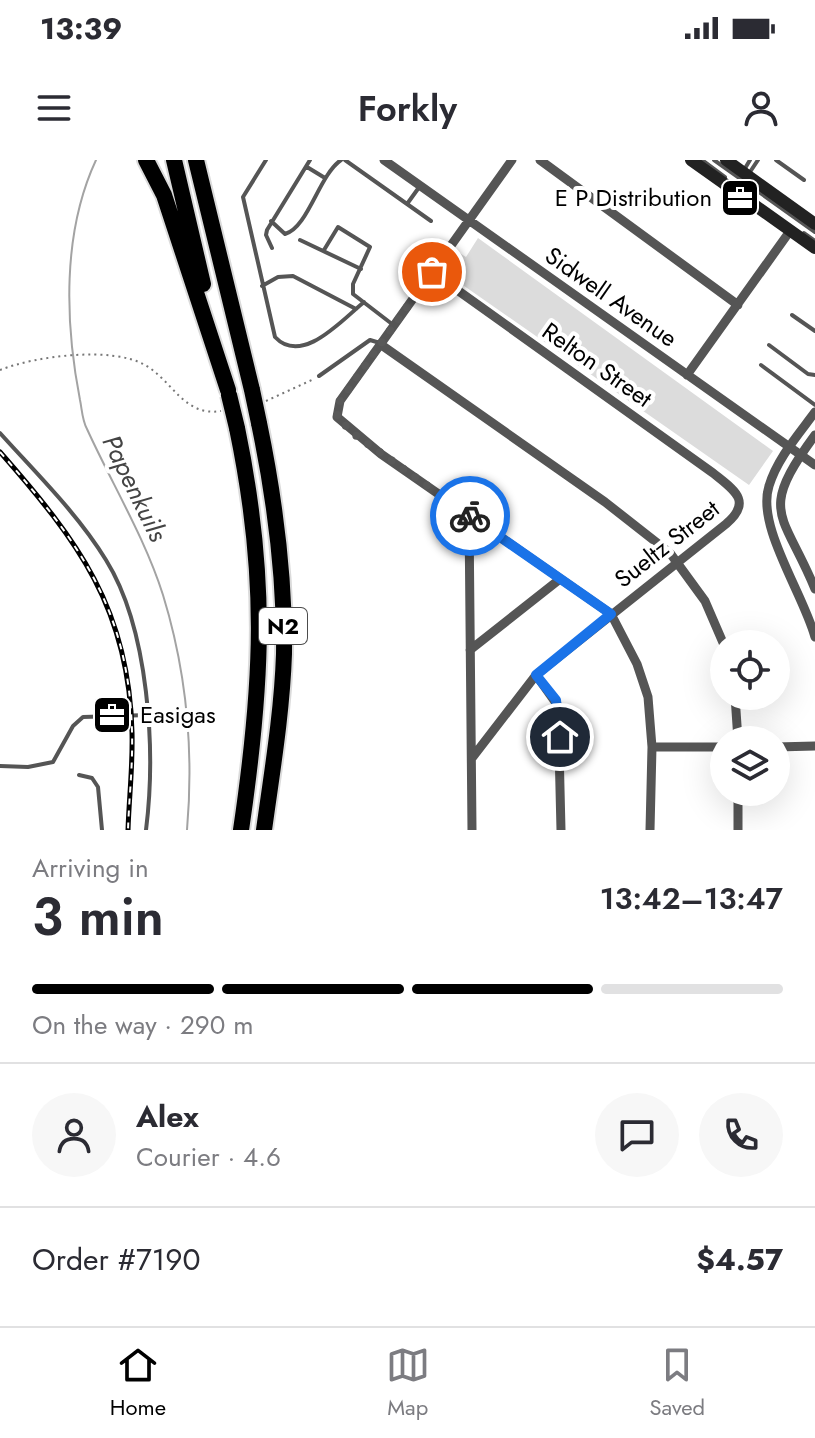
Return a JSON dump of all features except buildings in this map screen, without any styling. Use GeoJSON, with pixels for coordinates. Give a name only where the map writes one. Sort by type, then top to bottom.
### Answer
{"type":"FeatureCollection","features":[{"type":"Feature","properties":{"kind":"highway"},"geometry":{"type":"LineString","coordinates":[[146,160],[164,195],[227,398]]}},
{"type":"Feature","properties":{"kind":"highway","name":"N2"},"geometry":{"type":"LineString","coordinates":[[174,160],[227,398],[237,428],[256,534],[262,623],[255,733],[241,830]]}},
{"type":"Feature","properties":{"kind":"highway","name":"N2"},"geometry":{"type":"LineString","coordinates":[[196,160],[258,396],[259,423],[275,506],[283,597],[281,699],[264,830]]}},
{"type":"Feature","properties":{"kind":"highway"},"geometry":{"type":"LineString","coordinates":[[207,160],[247,363]]}},
{"type":"Feature","properties":{"kind":"main road"},"geometry":{"type":"LineString","coordinates":[[691,160],[815,248]]}},
{"type":"Feature","properties":{"kind":"main road"},"geometry":{"type":"LineString","coordinates":[[726,160],[815,224]]}},
{"type":"Feature","properties":{"kind":"street","name":"Sidwell Avenue"},"geometry":{"type":"LineString","coordinates":[[384,160],[815,465]]}},
{"type":"Feature","properties":{"kind":"street"},"geometry":{"type":"LineString","coordinates":[[512,160],[337,406],[337,417],[343,425],[611,614],[644,682],[652,747],[650,830]]}},
{"type":"Feature","properties":{"kind":"street"},"geometry":{"type":"LineString","coordinates":[[540,160],[738,305]]}},
{"type":"Feature","properties":{"kind":"street"},"geometry":{"type":"LineString","coordinates":[[687,375],[790,231]]}},
{"type":"Feature","properties":{"kind":"street","name":"Relton Street"},"geometry":{"type":"LineString","coordinates":[[432,272],[671,442],[736,493]]}},
{"type":"Feature","properties":{"kind":"street"},"geometry":{"type":"LineString","coordinates":[[380,344],[605,502],[678,562],[712,611],[719,630]]}},
{"type":"Feature","properties":{"kind":"street"},"geometry":{"type":"LineString","coordinates":[[815,412],[790,447],[768,488],[767,518],[801,593],[815,637]]}},
{"type":"Feature","properties":{"kind":"street"},"geometry":{"type":"LineString","coordinates":[[815,435],[785,478],[781,510],[787,535],[815,589]]}},
{"type":"Feature","properties":{"kind":"street","name":"Sueltz Street"},"geometry":{"type":"LineString","coordinates":[[472,758],[536,675],[735,517],[740,508],[736,493]]}},
{"type":"Feature","properties":{"kind":"street"},"geometry":{"type":"LineString","coordinates":[[469,515],[472,830]]}},
{"type":"Feature","properties":{"kind":"street"},"geometry":{"type":"LineString","coordinates":[[470,650],[560,579]]}},
{"type":"Feature","properties":{"kind":"street"},"geometry":{"type":"LineString","coordinates":[[536,675],[558,706],[561,830]]}},
{"type":"Feature","properties":{"kind":"street"},"geometry":{"type":"LineString","coordinates":[[790,747],[815,746]]}},
{"type":"Feature","properties":{"kind":"street"},"geometry":{"type":"LineString","coordinates":[[652,747],[710,747]]}},
{"type":"Feature","properties":{"kind":"street"},"geometry":{"type":"LineString","coordinates":[[738,806],[738,830]]}},
{"type":"Feature","properties":{"kind":"lane"},"geometry":{"type":"LineString","coordinates":[[266,160],[243,197],[275,337],[289,347],[311,344],[364,302]]}},
{"type":"Feature","properties":{"kind":"lane"},"geometry":{"type":"LineString","coordinates":[[272,248],[266,235],[271,221],[310,160]]}},
{"type":"Feature","properties":{"kind":"lane"},"geometry":{"type":"LineString","coordinates":[[271,221],[285,234],[296,229],[325,178],[346,160],[431,221]]}},
{"type":"Feature","properties":{"kind":"lane"},"geometry":{"type":"LineString","coordinates":[[702,160],[815,241]]}},
{"type":"Feature","properties":{"kind":"lane"},"geometry":{"type":"LineString","coordinates":[[714,160],[815,232]]}},
{"type":"Feature","properties":{"kind":"lane"},"geometry":{"type":"LineString","coordinates":[[745,174],[750,160]]}},
{"type":"Feature","properties":{"kind":"lane"},"geometry":{"type":"LineString","coordinates":[[745,174],[758,160]]}},
{"type":"Feature","properties":{"kind":"lane"},"geometry":{"type":"LineString","coordinates":[[776,160],[804,180]]}},
{"type":"Feature","properties":{"kind":"lane"},"geometry":{"type":"LineString","coordinates":[[307,167],[325,178]]}},
{"type":"Feature","properties":{"kind":"lane"},"geometry":{"type":"LineString","coordinates":[[407,204],[420,186]]}},
{"type":"Feature","properties":{"kind":"lane"},"geometry":{"type":"LineString","coordinates":[[324,250],[335,230],[342,227],[370,247],[352,290],[394,325]]}},
{"type":"Feature","properties":{"kind":"lane"},"geometry":{"type":"LineString","coordinates":[[300,240],[361,269]]}},
{"type":"Feature","properties":{"kind":"lane"},"geometry":{"type":"LineString","coordinates":[[262,286],[278,277],[293,276],[356,309]]}},
{"type":"Feature","properties":{"kind":"lane"},"geometry":{"type":"LineString","coordinates":[[792,315],[815,331]]}},
{"type":"Feature","properties":{"kind":"lane"},"geometry":{"type":"LineString","coordinates":[[319,376],[359,345],[370,340],[380,344]]}},
{"type":"Feature","properties":{"kind":"lane"},"geometry":{"type":"LineString","coordinates":[[769,345],[808,374],[815,375]]}},
{"type":"Feature","properties":{"kind":"lane"},"geometry":{"type":"LineString","coordinates":[[761,365],[815,405]]}},
{"type":"Feature","properties":{"kind":"lane"},"geometry":{"type":"LineString","coordinates":[[0,433],[91,538],[107,561],[125,603],[148,715],[150,774],[146,830]]}},
{"type":"Feature","properties":{"kind":"lane"},"geometry":{"type":"LineString","coordinates":[[0,766],[28,767],[53,762],[73,726],[83,717],[148,715]]}},
{"type":"Feature","properties":{"kind":"lane"},"geometry":{"type":"LineString","coordinates":[[79,775],[92,778],[98,787],[102,830]]}},
{"type":"Feature","properties":{"kind":"path"},"geometry":{"type":"LineString","coordinates":[[0,370],[99,353],[126,358],[153,370],[193,408],[204,412],[227,398]]}},
{"type":"Feature","properties":{"kind":"path"},"geometry":{"type":"LineString","coordinates":[[258,396],[285,395],[319,376]]}},
{"type":"Feature","properties":{"kind":"shaded area"},"geometry":{"type":"Polygon","coordinates":[[[478,238],[773,451],[749,485],[447,274],[445,266],[456,251],[466,257],[478,238]]]}},
{"type":"Feature","properties":{"kind":"waterway","name":"Papenkuils"},"geometry":{"type":"LineString","coordinates":[[96,160],[77,217],[72,248],[70,309],[75,371],[85,426],[147,553],[171,624],[187,711],[190,770],[187,830]]}},
{"type":"Feature","properties":{"kind":"railway"},"geometry":{"type":"LineString","coordinates":[[0,452],[75,547],[109,612],[121,648],[129,688],[132,744],[128,830]]}},
{"type":"Feature","properties":{"kind":"way so far"},"geometry":{"type":"LineString","coordinates":[[432,272],[340,401],[337,417],[354,434],[470,516]]}},
{"type":"Feature","properties":{"kind":"place","name":"E P Distribution"},"geometry":{"type":"Point","coordinates":[740,198]}},
{"type":"Feature","properties":{"kind":"place","name":"Easigas"},"geometry":{"type":"Point","coordinates":[112,715]}},
{"type":"Feature","properties":{"kind":"route"},"geometry":{"type":"LineString","coordinates":[[470,516],[611,614],[536,675],[556,700],[560,737]]}}]}
